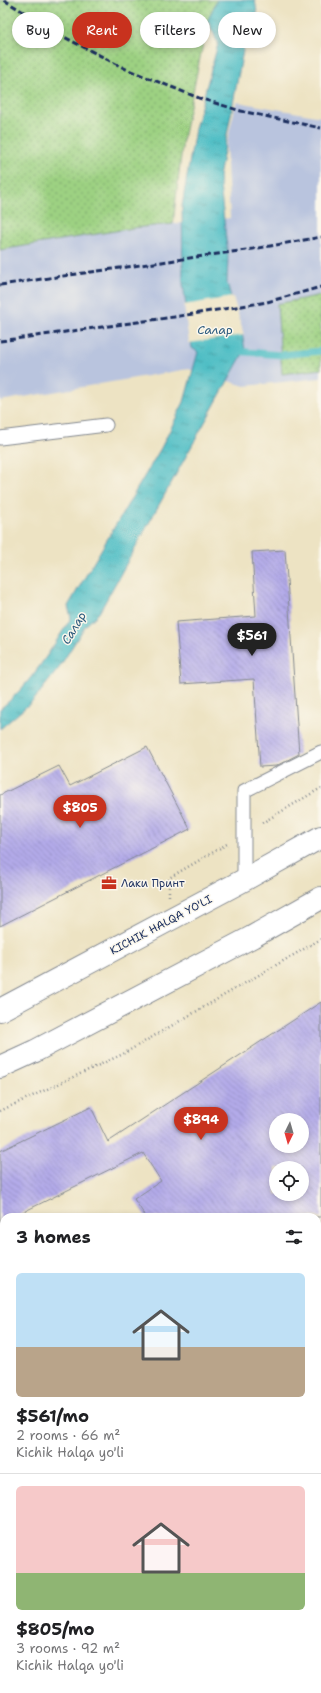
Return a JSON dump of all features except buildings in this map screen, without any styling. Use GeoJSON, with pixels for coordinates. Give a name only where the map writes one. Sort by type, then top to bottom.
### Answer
{"type":"FeatureCollection","features":[{"type":"Feature","properties":{"kind":"main road","name":"KICHIK HALQA YO'LI"},"geometry":{"type":"LineString","coordinates":[[4,1008],[244,880],[321,837]]}},
{"type":"Feature","properties":{"kind":"main road"},"geometry":{"type":"LineString","coordinates":[[0,1067],[35,1051],[252,937],[321,898]]}},
{"type":"Feature","properties":{"kind":"lane"},"geometry":{"type":"LineString","coordinates":[[0,438],[106,425]]}},
{"type":"Feature","properties":{"kind":"lane"},"geometry":{"type":"LineString","coordinates":[[244,880],[244,791],[321,752]]}},
{"type":"Feature","properties":{"kind":"path"},"geometry":{"type":"LineString","coordinates":[[168,901],[169,878],[321,788]]}},
{"type":"Feature","properties":{"kind":"path"},"geometry":{"type":"LineString","coordinates":[[0,1111],[123,1054],[321,939]]}},
{"type":"Feature","properties":{"kind":"shaded area"},"geometry":{"type":"Polygon","coordinates":[[[238,102],[321,117],[321,378],[245,386],[188,369],[0,401],[0,250],[133,228],[230,218],[226,147],[236,103],[238,102]]]}},
{"type":"Feature","properties":{"kind":"green space"},"geometry":{"type":"Polygon","coordinates":[[[0,0],[217,0],[210,16],[210,12],[140,12],[140,48],[202,48],[183,139],[173,224],[133,228],[0,250],[0,0]]]}},
{"type":"Feature","properties":{"kind":"green space"},"geometry":{"type":"Polygon","coordinates":[[[321,295],[321,369],[282,374],[277,304],[321,295]]]}},
{"type":"Feature","properties":{"kind":"water","name":"Салар"},"geometry":{"type":"Polygon","coordinates":[[[217,0],[255,0],[257,12],[218,12],[218,44],[210,25],[210,16],[217,0]]]}},
{"type":"Feature","properties":{"kind":"water","name":"Салар"},"geometry":{"type":"Polygon","coordinates":[[[218,44],[218,48],[244,48],[219,177],[228,255],[227,283],[245,350],[99,613],[85,626],[59,668],[33,701],[0,729],[0,709],[31,678],[71,618],[68,606],[161,448],[184,402],[198,352],[192,348],[183,284],[182,206],[195,129],[218,44]]]}},
{"type":"Feature","properties":{"kind":"pier"},"geometry":{"type":"Polygon","coordinates":[[[233,297],[244,335],[189,343],[184,305],[233,297]]]}},
{"type":"Feature","properties":{"kind":"waterway"},"geometry":{"type":"LineString","coordinates":[[235,351],[281,355],[321,351]]}},
{"type":"Feature","properties":{"kind":"railway"},"geometry":{"type":"LineString","coordinates":[[4,0],[64,37],[126,69],[199,98],[241,111],[321,128]]}},
{"type":"Feature","properties":{"kind":"railway"},"geometry":{"type":"LineString","coordinates":[[0,285],[253,249],[321,237]]}},
{"type":"Feature","properties":{"kind":"railway"},"geometry":{"type":"LineString","coordinates":[[0,341],[174,317],[267,302],[321,287]]}},
{"type":"Feature","properties":{"kind":"place","name":"Лаки Принт"},"geometry":{"type":"Point","coordinates":[109,883]}}]}
